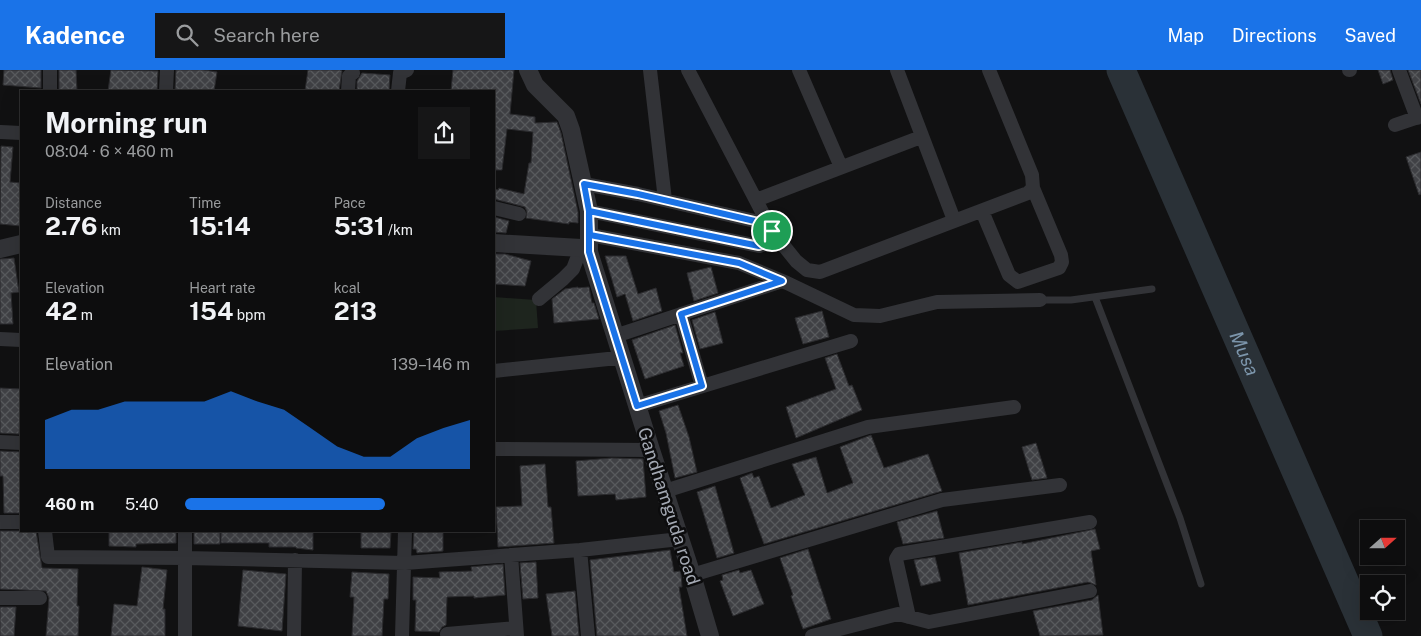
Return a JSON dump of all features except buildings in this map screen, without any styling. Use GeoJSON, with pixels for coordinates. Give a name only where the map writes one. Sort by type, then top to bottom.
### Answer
{"type":"FeatureCollection","features":[{"type":"Feature","properties":{"kind":"street"},"geometry":{"type":"LineString","coordinates":[[50,70],[50,90]]}},
{"type":"Feature","properties":{"kind":"street"},"geometry":{"type":"LineString","coordinates":[[166,90],[167,70]]}},
{"type":"Feature","properties":{"kind":"street"},"geometry":{"type":"LineString","coordinates":[[398,90],[400,73],[407,70]]}},
{"type":"Feature","properties":{"kind":"street","name":"Gandhamguda road"},"geometry":{"type":"LineString","coordinates":[[528,70],[535,85],[566,116],[571,130],[589,211],[586,245],[710,636]]}},
{"type":"Feature","properties":{"kind":"street"},"geometry":{"type":"LineString","coordinates":[[650,70],[666,200]]}},
{"type":"Feature","properties":{"kind":"street"},"geometry":{"type":"LineString","coordinates":[[688,70],[772,231],[796,261],[807,270],[820,272],[1028,193],[1033,188]]}},
{"type":"Feature","properties":{"kind":"street"},"geometry":{"type":"LineString","coordinates":[[896,70],[954,220]]}},
{"type":"Feature","properties":{"kind":"street"},"geometry":{"type":"LineString","coordinates":[[982,211],[1009,275],[1014,280],[1018,282],[1059,268],[1062,262],[1061,255],[1033,188],[1032,175],[990,70]]}},
{"type":"Feature","properties":{"kind":"street"},"geometry":{"type":"LineString","coordinates":[[1394,124],[1419,117],[1399,70]]}},
{"type":"Feature","properties":{"kind":"street"},"geometry":{"type":"LineString","coordinates":[[348,90],[349,76],[352,72]]}},
{"type":"Feature","properties":{"kind":"street"},"geometry":{"type":"LineString","coordinates":[[805,72],[841,167]]}},
{"type":"Feature","properties":{"kind":"street"},"geometry":{"type":"LineString","coordinates":[[1,132],[20,133]]}},
{"type":"Feature","properties":{"kind":"street"},"geometry":{"type":"LineString","coordinates":[[756,200],[921,137]]}},
{"type":"Feature","properties":{"kind":"street"},"geometry":{"type":"LineString","coordinates":[[584,184],[666,200],[759,222],[772,231]]}},
{"type":"Feature","properties":{"kind":"street"},"geometry":{"type":"LineString","coordinates":[[495,208],[519,214]]}},
{"type":"Feature","properties":{"kind":"street"},"geometry":{"type":"LineString","coordinates":[[589,211],[759,246],[768,243],[772,231]]}},
{"type":"Feature","properties":{"kind":"street"},"geometry":{"type":"LineString","coordinates":[[495,243],[586,245],[739,263],[854,315],[880,316],[936,302],[1040,300]]}},
{"type":"Feature","properties":{"kind":"street"},"geometry":{"type":"LineString","coordinates":[[0,249],[20,244]]}},
{"type":"Feature","properties":{"kind":"street"},"geometry":{"type":"LineString","coordinates":[[539,298],[563,279],[572,269],[586,245]]}},
{"type":"Feature","properties":{"kind":"street"},"geometry":{"type":"LineString","coordinates":[[615,336],[782,281]]}},
{"type":"Feature","properties":{"kind":"street"},"geometry":{"type":"LineString","coordinates":[[681,314],[702,386]]}},
{"type":"Feature","properties":{"kind":"street"},"geometry":{"type":"LineString","coordinates":[[0,339],[20,340]]}},
{"type":"Feature","properties":{"kind":"street"},"geometry":{"type":"LineString","coordinates":[[637,406],[851,341]]}},
{"type":"Feature","properties":{"kind":"street"},"geometry":{"type":"LineString","coordinates":[[495,372],[608,359],[623,359]]}},
{"type":"Feature","properties":{"kind":"street"},"geometry":{"type":"LineString","coordinates":[[665,491],[868,427],[1014,406]]}},
{"type":"Feature","properties":{"kind":"street"},"geometry":{"type":"LineString","coordinates":[[0,442],[20,443]]}},
{"type":"Feature","properties":{"kind":"street"},"geometry":{"type":"LineString","coordinates":[[495,449],[651,450]]}},
{"type":"Feature","properties":{"kind":"street"},"geometry":{"type":"LineString","coordinates":[[692,575],[942,500],[1060,485]]}},
{"type":"Feature","properties":{"kind":"street"},"geometry":{"type":"LineString","coordinates":[[0,522],[20,522]]}},
{"type":"Feature","properties":{"kind":"street"},"geometry":{"type":"LineString","coordinates":[[909,617],[896,559],[899,554],[1090,522]]}},
{"type":"Feature","properties":{"kind":"street"},"geometry":{"type":"LineString","coordinates":[[45,532],[48,557],[405,563],[580,550],[680,539]]}},
{"type":"Feature","properties":{"kind":"street"},"geometry":{"type":"LineString","coordinates":[[185,532],[185,636]]}},
{"type":"Feature","properties":{"kind":"street"},"geometry":{"type":"LineString","coordinates":[[402,636],[405,532]]}},
{"type":"Feature","properties":{"kind":"street"},"geometry":{"type":"LineString","coordinates":[[580,550],[588,636]]}},
{"type":"Feature","properties":{"kind":"street"},"geometry":{"type":"LineString","coordinates":[[447,634],[517,632],[511,555]]}},
{"type":"Feature","properties":{"kind":"street"},"geometry":{"type":"LineString","coordinates":[[294,636],[295,560]]}},
{"type":"Feature","properties":{"kind":"street"},"geometry":{"type":"LineString","coordinates":[[812,636],[898,614],[929,622],[1090,591]]}},
{"type":"Feature","properties":{"kind":"street"},"geometry":{"type":"LineString","coordinates":[[0,598],[40,598]]}},
{"type":"Feature","properties":{"kind":"lane"},"geometry":{"type":"LineString","coordinates":[[1040,300],[1071,300],[1152,289]]}},
{"type":"Feature","properties":{"kind":"lane"},"geometry":{"type":"LineString","coordinates":[[1095,296],[1180,518],[1201,584]]}},
{"type":"Feature","properties":{"kind":"shaded area"},"geometry":{"type":"Polygon","coordinates":[[[495,297],[536,300],[538,328],[495,331],[495,297]]]}},
{"type":"Feature","properties":{"kind":"waterway","name":"Musa"},"geometry":{"type":"LineString","coordinates":[[1121,70],[1368,636]]}},
{"type":"Feature","properties":{"kind":"route"},"geometry":{"type":"LineString","coordinates":[[772,231],[759,222],[638,194],[584,184],[589,211],[590,235],[739,263],[782,281],[681,314],[702,386],[637,406],[589,252],[589,211],[759,246],[768,243],[772,231]]}}]}
